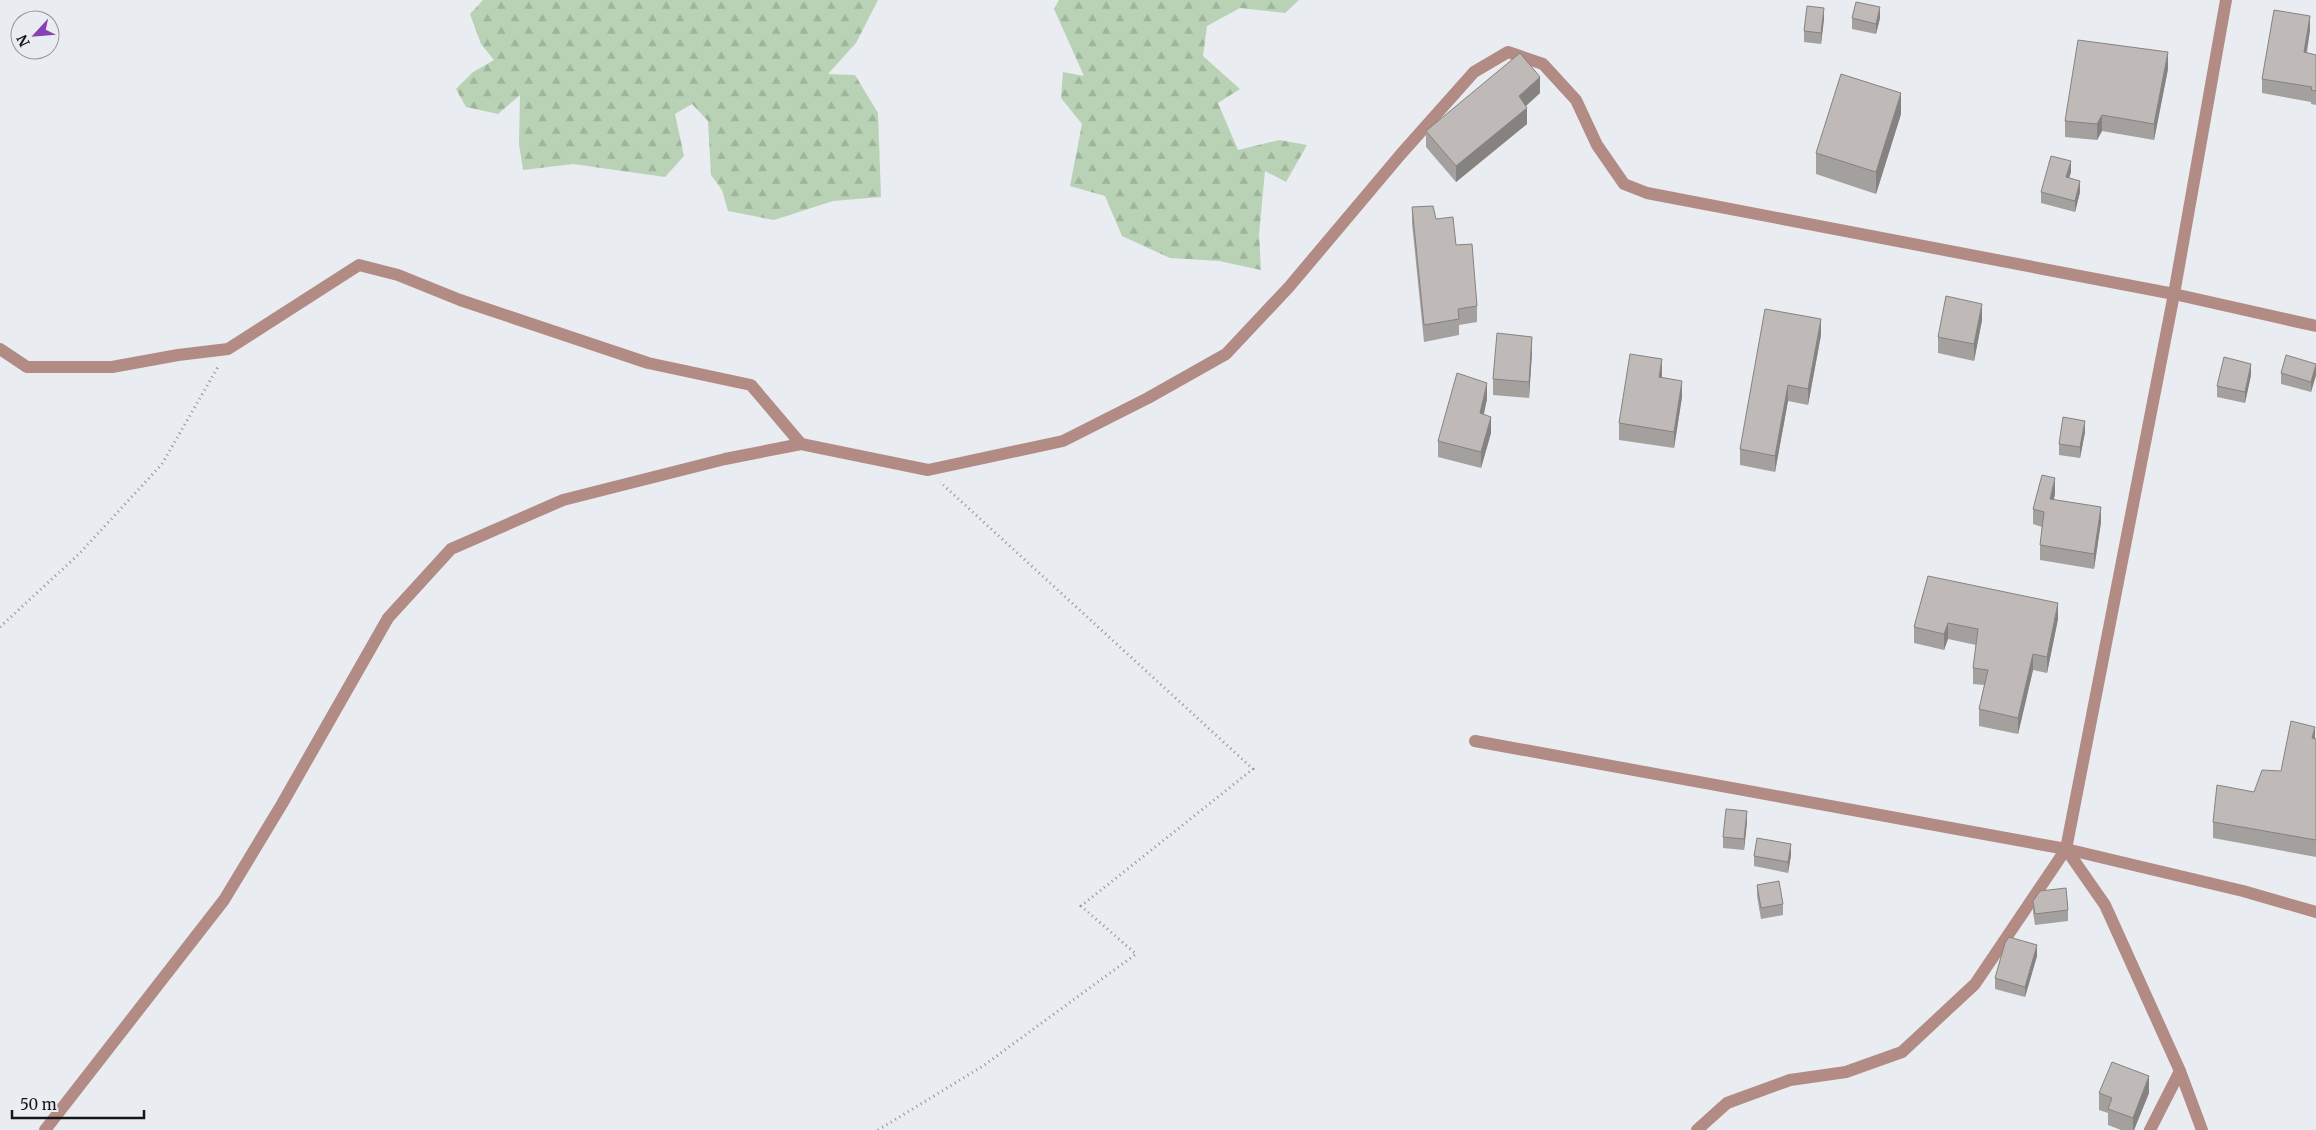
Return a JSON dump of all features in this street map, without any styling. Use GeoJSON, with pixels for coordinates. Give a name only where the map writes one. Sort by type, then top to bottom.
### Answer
{"type":"FeatureCollection","features":[{"type":"Feature","properties":{"kind":"street"},"geometry":{"type":"LineString","coordinates":[[1697,1130],[1726,1103],[1790,1080],[1846,1072],[1902,1052],[1975,984],[2066,849],[2174,294],[2226,0]]}},
{"type":"Feature","properties":{"kind":"street"},"geometry":{"type":"LineString","coordinates":[[46,1130],[224,900],[388,618],[451,549],[563,500],[725,459],[801,444],[928,470],[1063,441],[1148,398],[1226,354],[1289,287],[1401,154],[1474,72],[1508,52],[1543,64],[1576,100],[1597,145],[1624,184],[1647,193],[2174,294],[2316,326]]}},
{"type":"Feature","properties":{"kind":"street"},"geometry":{"type":"LineString","coordinates":[[0,349],[26,367],[112,367],[178,355],[228,349],[359,265],[398,275],[460,300],[648,363],[751,386],[801,444]]}},
{"type":"Feature","properties":{"kind":"street"},"geometry":{"type":"LineString","coordinates":[[1475,742],[2066,849],[2243,891],[2316,912]]}},
{"type":"Feature","properties":{"kind":"street"},"geometry":{"type":"LineString","coordinates":[[2066,849],[2105,905],[2180,1071],[2202,1130]]}},
{"type":"Feature","properties":{"kind":"street"},"geometry":{"type":"LineString","coordinates":[[2150,1130],[2180,1071]]}},
{"type":"Feature","properties":{"kind":"path"},"geometry":{"type":"LineString","coordinates":[[0,627],[79,554],[162,464],[228,349]]}},
{"type":"Feature","properties":{"kind":"path"},"geometry":{"type":"LineString","coordinates":[[878,1130],[983,1066],[1136,954],[1082,906],[1253,769],[928,470]]}},
{"type":"Feature","properties":{"kind":"green space"},"geometry":{"type":"Polygon","coordinates":[[[483,0],[878,0],[856,43],[828,74],[855,75],[878,113],[881,197],[833,201],[774,220],[728,211],[722,190],[711,175],[708,121],[692,104],[675,114],[684,156],[665,177],[573,164],[523,170],[519,144],[520,95],[498,114],[466,107],[456,89],[473,72],[494,60],[481,44],[470,14],[483,0]]]}},
{"type":"Feature","properties":{"kind":"green space"},"geometry":{"type":"Polygon","coordinates":[[[1059,0],[1299,0],[1285,13],[1240,8],[1207,26],[1203,56],[1240,89],[1218,103],[1238,150],[1279,140],[1307,145],[1286,182],[1265,171],[1259,234],[1261,270],[1219,261],[1170,258],[1122,236],[1105,196],[1070,186],[1082,124],[1061,98],[1063,72],[1084,76],[1054,9],[1059,0]]]}},
{"type":"Feature","properties":{"kind":"building"},"geometry":{"type":"Polygon","coordinates":[[[1856,2],[1880,7],[1876,24],[1852,18],[1856,2]]]}},
{"type":"Feature","properties":{"kind":"building"},"geometry":{"type":"Polygon","coordinates":[[[1807,6],[1824,8],[1821,33],[1804,31],[1807,6]]]}},
{"type":"Feature","properties":{"kind":"building"},"geometry":{"type":"Polygon","coordinates":[[[2274,10],[2310,16],[2304,52],[2316,55],[2316,91],[2311,90],[2312,87],[2262,79],[2274,10]]]}},
{"type":"Feature","properties":{"kind":"building"},"geometry":{"type":"Polygon","coordinates":[[[2078,40],[2168,52],[2154,124],[2102,115],[2097,124],[2065,121],[2078,40]]]}},
{"type":"Feature","properties":{"kind":"building"},"geometry":{"type":"Polygon","coordinates":[[[1520,53],[1540,77],[1519,96],[1527,108],[1456,166],[1426,131],[1520,53]]]}},
{"type":"Feature","properties":{"kind":"building"},"geometry":{"type":"Polygon","coordinates":[[[1841,74],[1901,93],[1876,172],[1816,153],[1841,74]]]}},
{"type":"Feature","properties":{"kind":"building"},"geometry":{"type":"Polygon","coordinates":[[[2051,156],[2071,161],[2066,177],[2080,181],[2075,201],[2041,192],[2051,156]]]}},
{"type":"Feature","properties":{"kind":"building"},"geometry":{"type":"Polygon","coordinates":[[[1433,206],[1436,219],[1453,217],[1456,245],[1472,244],[1477,306],[1458,309],[1459,319],[1424,325],[1412,207],[1433,206]]]}},
{"type":"Feature","properties":{"kind":"building"},"geometry":{"type":"Polygon","coordinates":[[[1946,296],[1982,304],[1974,344],[1938,337],[1946,296]]]}},
{"type":"Feature","properties":{"kind":"building"},"geometry":{"type":"Polygon","coordinates":[[[1765,309],[1821,319],[1808,389],[1788,385],[1775,456],[1740,449],[1765,309]]]}},
{"type":"Feature","properties":{"kind":"building"},"geometry":{"type":"Polygon","coordinates":[[[1497,333],[1532,337],[1529,382],[1493,379],[1497,333]]]}},
{"type":"Feature","properties":{"kind":"building"},"geometry":{"type":"Polygon","coordinates":[[[1630,354],[1662,359],[1659,377],[1682,381],[1674,432],[1619,423],[1630,354]]]}},
{"type":"Feature","properties":{"kind":"building"},"geometry":{"type":"Polygon","coordinates":[[[2286,355],[2316,364],[2311,382],[2281,373],[2286,355]]]}},
{"type":"Feature","properties":{"kind":"building"},"geometry":{"type":"Polygon","coordinates":[[[2224,357],[2251,364],[2245,392],[2217,386],[2224,357]]]}},
{"type":"Feature","properties":{"kind":"building"},"geometry":{"type":"Polygon","coordinates":[[[1457,373],[1487,383],[1480,413],[1491,417],[1481,452],[1438,441],[1457,373]]]}},
{"type":"Feature","properties":{"kind":"building"},"geometry":{"type":"Polygon","coordinates":[[[2063,417],[2085,421],[2080,447],[2059,444],[2063,417]]]}},
{"type":"Feature","properties":{"kind":"building"},"geometry":{"type":"Polygon","coordinates":[[[2042,475],[2055,478],[2050,499],[2101,507],[2094,554],[2040,545],[2044,512],[2033,509],[2042,475]]]}},
{"type":"Feature","properties":{"kind":"building"},"geometry":{"type":"Polygon","coordinates":[[[1928,576],[2058,603],[2047,657],[2033,654],[2018,718],[1979,709],[1988,670],[1973,668],[1978,629],[1948,623],[1944,634],[1914,627],[1928,576]]]}},
{"type":"Feature","properties":{"kind":"building"},"geometry":{"type":"Polygon","coordinates":[[[2291,721],[2315,727],[2312,738],[2316,739],[2316,840],[2213,822],[2217,785],[2254,792],[2262,770],[2281,771],[2291,721]]]}},
{"type":"Feature","properties":{"kind":"building"},"geometry":{"type":"Polygon","coordinates":[[[1726,809],[1747,811],[1744,839],[1723,837],[1726,809]]]}},
{"type":"Feature","properties":{"kind":"building"},"geometry":{"type":"Polygon","coordinates":[[[1757,838],[1791,844],[1788,862],[1754,856],[1757,838]]]}},
{"type":"Feature","properties":{"kind":"building"},"geometry":{"type":"Polygon","coordinates":[[[1779,881],[1783,904],[1761,908],[1757,885],[1779,881]]]}},
{"type":"Feature","properties":{"kind":"building"},"geometry":{"type":"Polygon","coordinates":[[[2066,888],[2068,910],[2035,914],[2033,901],[2040,891],[2066,888]]]}},
{"type":"Feature","properties":{"kind":"building"},"geometry":{"type":"Polygon","coordinates":[[[2009,937],[2037,945],[2025,987],[1995,978],[2005,943],[2009,937]]]}},
{"type":"Feature","properties":{"kind":"building"},"geometry":{"type":"Polygon","coordinates":[[[2112,1062],[2149,1076],[2133,1118],[2108,1109],[2112,1098],[2099,1093],[2112,1062]]]}}]}
